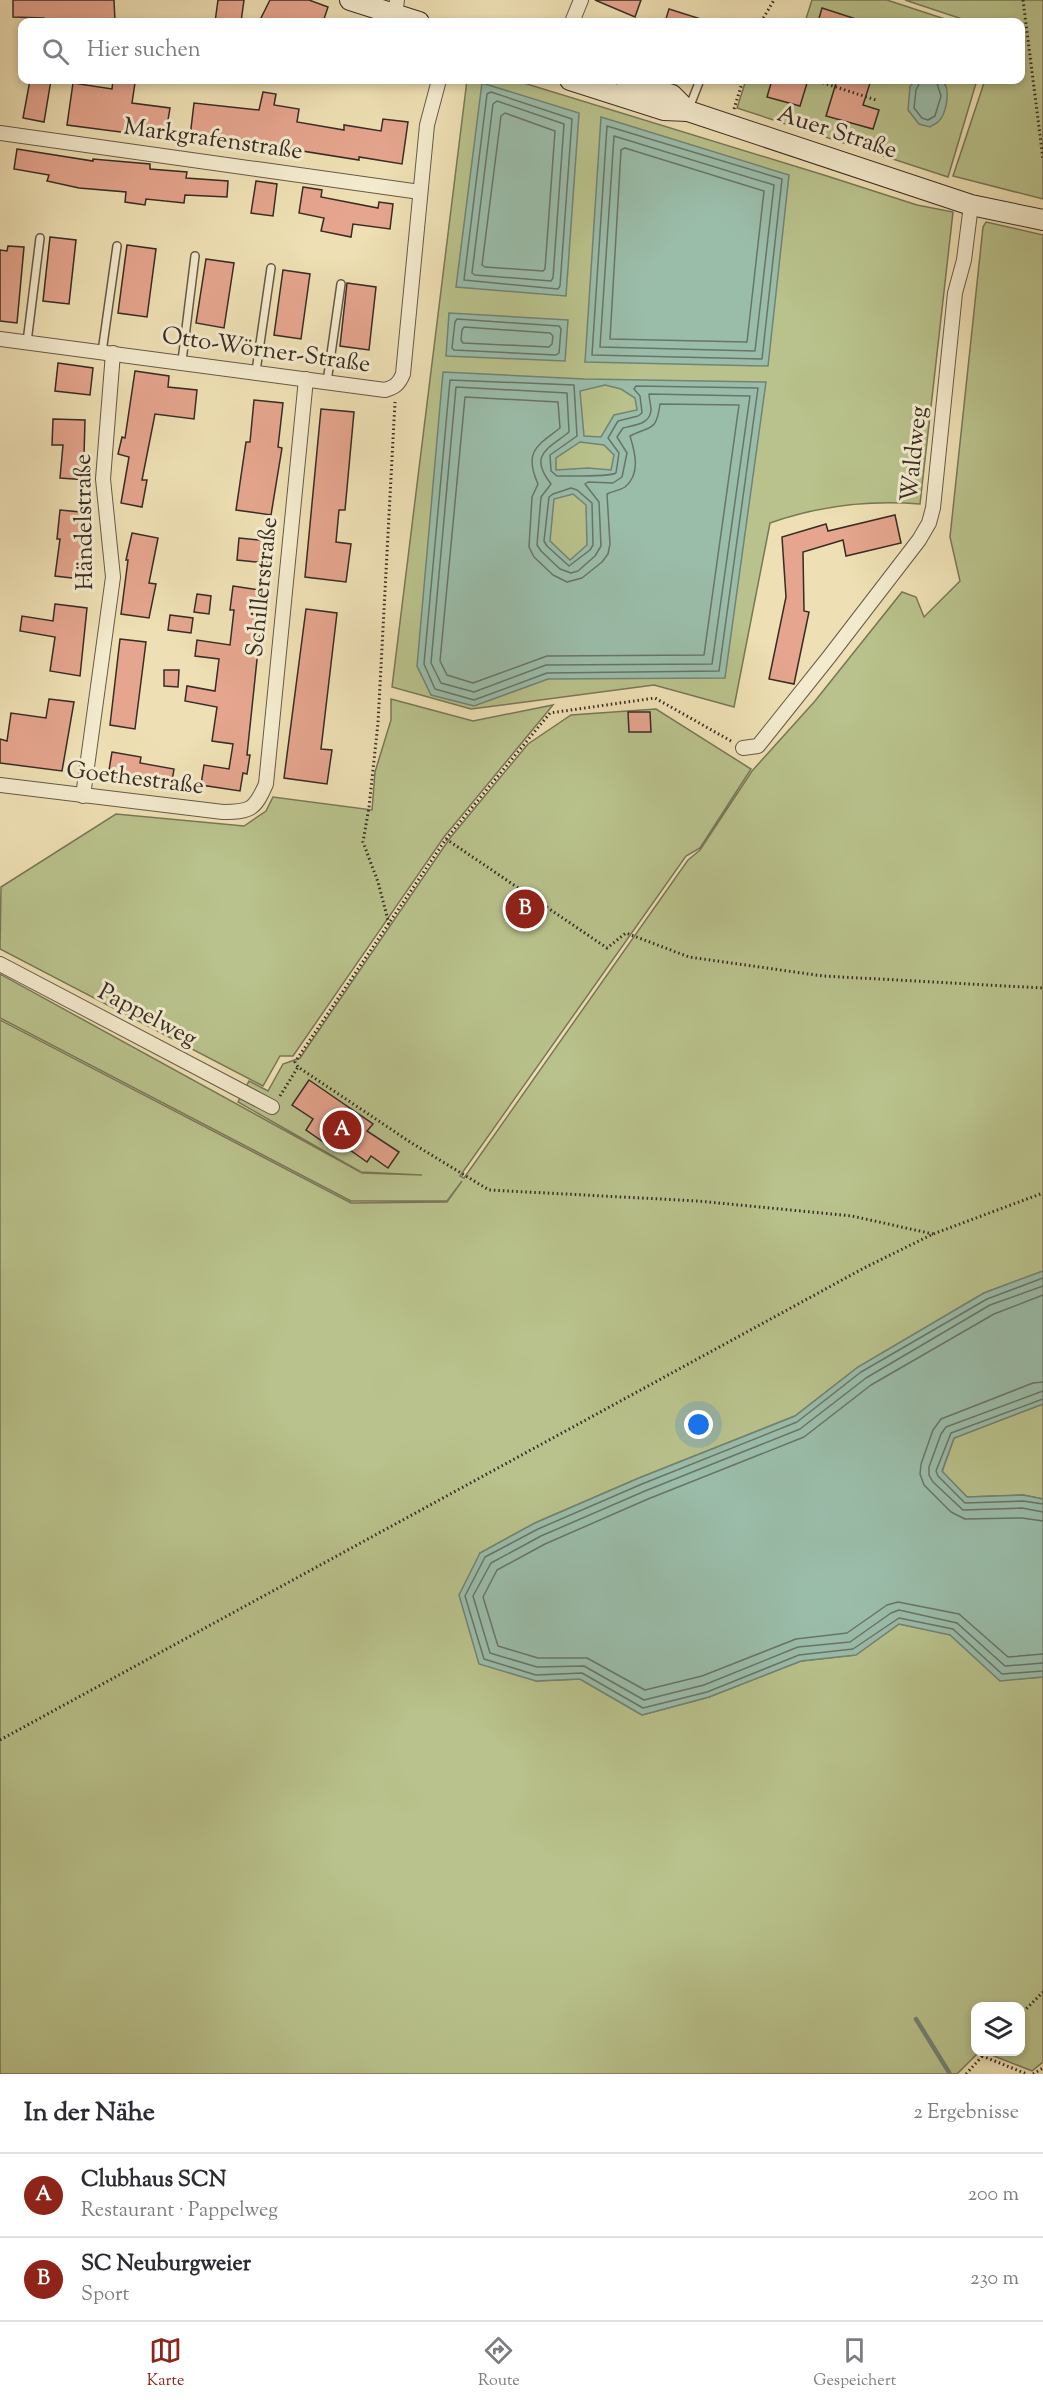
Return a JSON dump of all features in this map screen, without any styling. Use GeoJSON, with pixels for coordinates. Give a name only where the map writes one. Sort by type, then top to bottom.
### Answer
{"type":"FeatureCollection","features":[{"type":"Feature","properties":{"kind":"main road"},"geometry":{"type":"LineString","coordinates":[[350,0],[396,8],[412,18]]}},
{"type":"Feature","properties":{"kind":"main road","name":"Auer Straße"},"geometry":{"type":"LineString","coordinates":[[583,84],[664,110],[688,111],[971,205],[1043,220]]}},
{"type":"Feature","properties":{"kind":"main road","name":"Auer Straße"},"geometry":{"type":"LineString","coordinates":[[638,84],[672,95],[688,111]]}},
{"type":"Feature","properties":{"kind":"street"},"geometry":{"type":"LineString","coordinates":[[574,18],[581,0]]}},
{"type":"Feature","properties":{"kind":"street","name":"Otto-Wörner-Straße"},"geometry":{"type":"LineString","coordinates":[[0,339],[182,361],[385,390],[393,388],[399,382],[402,374],[427,125],[438,84]]}},
{"type":"Feature","properties":{"kind":"street","name":"Markgrafenstraße"},"geometry":{"type":"LineString","coordinates":[[0,133],[420,192]]}},
{"type":"Feature","properties":{"kind":"street","name":"Waldweg"},"geometry":{"type":"LineString","coordinates":[[743,748],[758,746],[830,657],[919,540],[929,523],[933,508],[955,293],[964,260],[971,205]]}},
{"type":"Feature","properties":{"kind":"street","name":"Händelstraße"},"geometry":{"type":"LineString","coordinates":[[83,796],[112,576],[103,479],[108,352]]}},
{"type":"Feature","properties":{"kind":"street","name":"Schillerstraße"},"geometry":{"type":"LineString","coordinates":[[260,798],[266,783],[306,379]]}},
{"type":"Feature","properties":{"kind":"street"},"geometry":{"type":"LineString","coordinates":[[0,785],[0,791]]}},
{"type":"Feature","properties":{"kind":"street","name":"Goethestraße"},"geometry":{"type":"LineString","coordinates":[[0,785],[223,812],[244,812],[260,798]]}},
{"type":"Feature","properties":{"kind":"street","name":"Pappelweg"},"geometry":{"type":"LineString","coordinates":[[0,964],[272,1107]]}},
{"type":"Feature","properties":{"kind":"lane"},"geometry":{"type":"LineString","coordinates":[[688,111],[698,84]]}},
{"type":"Feature","properties":{"kind":"lane"},"geometry":{"type":"LineString","coordinates":[[27,342],[40,238]]}},
{"type":"Feature","properties":{"kind":"lane"},"geometry":{"type":"LineString","coordinates":[[108,352],[117,246]]}},
{"type":"Feature","properties":{"kind":"lane"},"geometry":{"type":"LineString","coordinates":[[182,361],[195,256]]}},
{"type":"Feature","properties":{"kind":"lane"},"geometry":{"type":"LineString","coordinates":[[256,371],[271,268]]}},
{"type":"Feature","properties":{"kind":"lane"},"geometry":{"type":"LineString","coordinates":[[327,382],[342,284]]}},
{"type":"Feature","properties":{"kind":"path"},"geometry":{"type":"LineString","coordinates":[[763,18],[774,0]]}},
{"type":"Feature","properties":{"kind":"path"},"geometry":{"type":"LineString","coordinates":[[1023,0],[1043,159]]}},
{"type":"Feature","properties":{"kind":"path"},"geometry":{"type":"LineString","coordinates":[[734,111],[742,84]]}},
{"type":"Feature","properties":{"kind":"path"},"geometry":{"type":"LineString","coordinates":[[826,84],[876,100]]}},
{"type":"Feature","properties":{"kind":"path"},"geometry":{"type":"LineString","coordinates":[[389,924],[378,882],[363,842],[378,723],[395,401],[393,388]]}},
{"type":"Feature","properties":{"kind":"path"},"geometry":{"type":"LineString","coordinates":[[743,748],[655,698],[550,713],[446,839],[295,1062],[298,1067],[410,1142],[489,1190],[615,1195],[852,1216],[933,1234]]}},
{"type":"Feature","properties":{"kind":"path"},"geometry":{"type":"LineString","coordinates":[[446,839],[607,948],[626,933],[689,957],[823,976],[1043,988]]}},
{"type":"Feature","properties":{"kind":"path"},"geometry":{"type":"LineString","coordinates":[[272,1107],[298,1067]]}},
{"type":"Feature","properties":{"kind":"path"},"geometry":{"type":"LineString","coordinates":[[0,1740],[864,1268],[933,1234],[1043,1193]]}},
{"type":"Feature","properties":{"kind":"path"},"geometry":{"type":"LineString","coordinates":[[1025,2010],[1043,1992]]}},
{"type":"Feature","properties":{"kind":"path"},"geometry":{"type":"LineString","coordinates":[[966,2074],[982,2056],[1027,2074]]}},
{"type":"Feature","properties":{"kind":"path"},"geometry":{"type":"LineString","coordinates":[[1034,2074],[1043,2068]]}},
{"type":"Feature","properties":{"kind":"green space"},"geometry":{"type":"Polygon","coordinates":[[[812,0],[887,0],[942,18],[806,18],[812,0]]]}},
{"type":"Feature","properties":{"kind":"green space"},"geometry":{"type":"Polygon","coordinates":[[[905,0],[1043,0],[1043,199],[953,176],[984,84],[1025,84],[1025,18],[959,18],[905,0]]]}},
{"type":"Feature","properties":{"kind":"green space"},"geometry":{"type":"Polygon","coordinates":[[[467,84],[527,84],[917,205],[953,212],[920,504],[882,503],[825,508],[770,523],[734,707],[654,685],[471,709],[392,687],[467,84]]]}},
{"type":"Feature","properties":{"kind":"green space"},"geometry":{"type":"Polygon","coordinates":[[[745,84],[976,84],[948,177],[737,108],[745,84]]]}},
{"type":"Feature","properties":{"kind":"green space"},"geometry":{"type":"Polygon","coordinates":[[[986,222],[1043,235],[1043,1271],[984,1293],[858,1367],[795,1416],[639,1478],[535,1523],[480,1553],[536,1681],[580,1679],[642,1715],[709,1697],[801,1661],[855,1655],[899,1624],[950,1634],[1000,1680],[1043,1677],[1043,2062],[1032,2071],[994,2056],[1025,2056],[1025,2002],[971,2002],[971,2056],[975,2056],[957,2074],[0,2074],[0,1020],[351,1203],[447,1202],[462,1181],[447,1201],[351,1201],[0,1018],[0,974],[362,1173],[422,1175],[361,1172],[238,1102],[249,1081],[268,1091],[283,1064],[300,1058],[450,838],[528,744],[571,715],[656,709],[751,769],[700,848],[686,856],[460,1176],[464,1178],[688,860],[700,850],[752,771],[815,701],[902,592],[916,597],[924,617],[960,581],[950,537],[983,227],[986,222]]]}},
{"type":"Feature","properties":{"kind":"green space"},"geometry":{"type":"Polygon","coordinates":[[[391,699],[473,721],[553,705],[444,837],[293,1056],[280,1056],[263,1086],[0,949],[1,887],[116,814],[244,826],[266,811],[273,797],[372,810],[375,772],[391,720],[391,699]]]}},
{"type":"Feature","properties":{"kind":"green space"},"geometry":{"type":"Polygon","coordinates":[[[1043,1404],[1043,1499],[1023,1495],[967,1497],[942,1472],[954,1438],[1043,1404]]]}},
{"type":"Feature","properties":{"kind":"water"},"geometry":{"type":"Polygon","coordinates":[[[482,84],[579,113],[566,296],[456,287],[482,84]]]}},
{"type":"Feature","properties":{"kind":"water"},"geometry":{"type":"Polygon","coordinates":[[[912,84],[945,84],[947,102],[943,114],[938,122],[930,127],[919,124],[908,110],[910,86],[912,84]]]}},
{"type":"Feature","properties":{"kind":"water"},"geometry":{"type":"Polygon","coordinates":[[[601,117],[789,175],[768,366],[585,362],[601,117]]]}},
{"type":"Feature","properties":{"kind":"water"},"geometry":{"type":"Polygon","coordinates":[[[449,313],[568,320],[565,361],[446,356],[449,313]]]}},
{"type":"Feature","properties":{"kind":"water"},"geometry":{"type":"Polygon","coordinates":[[[443,372],[584,379],[766,382],[725,678],[548,679],[474,706],[431,695],[417,666],[443,372]],[[605,385],[580,391],[584,436],[601,437],[614,415],[637,410],[635,398],[621,389],[605,385]],[[580,442],[556,458],[556,470],[588,468],[611,470],[614,455],[604,445],[580,442]],[[573,494],[554,499],[550,541],[570,560],[587,545],[586,505],[573,494]]]}},
{"type":"Feature","properties":{"kind":"water"},"geometry":{"type":"Polygon","coordinates":[[[1043,1271],[1043,1404],[954,1438],[942,1471],[967,1497],[1023,1495],[1043,1499],[1043,1677],[1000,1681],[950,1635],[899,1624],[856,1655],[801,1661],[709,1697],[642,1715],[580,1679],[536,1681],[479,1664],[459,1595],[480,1553],[535,1523],[639,1478],[795,1416],[858,1367],[984,1293],[1043,1271]]]}},
{"type":"Feature","properties":{"kind":"building"},"geometry":{"type":"Polygon","coordinates":[[[13,0],[114,0],[115,18],[13,17],[13,0]]]}},
{"type":"Feature","properties":{"kind":"building"},"geometry":{"type":"Polygon","coordinates":[[[218,0],[244,0],[242,18],[216,18],[218,0]]]}},
{"type":"Feature","properties":{"kind":"building"},"geometry":{"type":"Polygon","coordinates":[[[270,0],[309,0],[328,7],[324,18],[261,18],[270,0]]]}},
{"type":"Feature","properties":{"kind":"building"},"geometry":{"type":"Polygon","coordinates":[[[595,0],[641,0],[635,17],[595,0]]]}},
{"type":"Feature","properties":{"kind":"building"},"geometry":{"type":"Polygon","coordinates":[[[822,8],[853,18],[819,18],[822,8]]]}},
{"type":"Feature","properties":{"kind":"building"},"geometry":{"type":"Polygon","coordinates":[[[669,9],[698,18],[666,18],[669,9]]]}},
{"type":"Feature","properties":{"kind":"building"},"geometry":{"type":"Polygon","coordinates":[[[29,84],[50,84],[44,122],[23,118],[29,84]]]}},
{"type":"Feature","properties":{"kind":"building"},"geometry":{"type":"Polygon","coordinates":[[[73,84],[112,89],[113,84],[135,84],[132,103],[170,108],[166,132],[129,128],[128,133],[67,125],[73,84]]]}},
{"type":"Feature","properties":{"kind":"building"},"geometry":{"type":"Polygon","coordinates":[[[771,84],[807,84],[800,106],[767,97],[771,84]]]}},
{"type":"Feature","properties":{"kind":"building"},"geometry":{"type":"Polygon","coordinates":[[[836,84],[870,84],[863,105],[879,110],[873,129],[826,116],[836,84]]]}},
{"type":"Feature","properties":{"kind":"building"},"geometry":{"type":"Polygon","coordinates":[[[263,92],[276,94],[274,105],[299,109],[297,122],[344,130],[344,125],[381,131],[383,119],[408,122],[402,164],[190,137],[194,103],[259,110],[263,92]]]}},
{"type":"Feature","properties":{"kind":"building"},"geometry":{"type":"Polygon","coordinates":[[[17,149],[93,161],[93,159],[150,164],[150,169],[187,172],[186,178],[228,181],[227,197],[185,195],[184,203],[146,199],[145,205],[125,202],[126,192],[79,188],[47,181],[49,175],[14,169],[17,149]]]}},
{"type":"Feature","properties":{"kind":"building"},"geometry":{"type":"Polygon","coordinates":[[[256,181],[277,184],[273,216],[251,213],[256,181]]]}},
{"type":"Feature","properties":{"kind":"building"},"geometry":{"type":"Polygon","coordinates":[[[303,187],[322,190],[321,197],[378,208],[379,202],[393,204],[390,229],[353,224],[351,237],[321,231],[324,218],[299,213],[303,187]]]}},
{"type":"Feature","properties":{"kind":"building"},"geometry":{"type":"Polygon","coordinates":[[[50,237],[76,240],[69,304],[43,301],[50,237]]]}},
{"type":"Feature","properties":{"kind":"building"},"geometry":{"type":"Polygon","coordinates":[[[127,245],[156,249],[147,317],[118,313],[127,245]]]}},
{"type":"Feature","properties":{"kind":"building"},"geometry":{"type":"Polygon","coordinates":[[[8,246],[24,247],[17,323],[0,321],[0,250],[7,251],[8,246]]]}},
{"type":"Feature","properties":{"kind":"building"},"geometry":{"type":"Polygon","coordinates":[[[206,259],[234,263],[224,328],[196,323],[206,259]]]}},
{"type":"Feature","properties":{"kind":"building"},"geometry":{"type":"Polygon","coordinates":[[[283,270],[310,274],[301,339],[274,335],[283,270]]]}},
{"type":"Feature","properties":{"kind":"building"},"geometry":{"type":"Polygon","coordinates":[[[347,283],[376,287],[369,350],[340,346],[347,283]]]}},
{"type":"Feature","properties":{"kind":"building"},"geometry":{"type":"Polygon","coordinates":[[[58,363],[93,368],[90,395],[55,391],[58,363]]]}},
{"type":"Feature","properties":{"kind":"building"},"geometry":{"type":"Polygon","coordinates":[[[135,371],[169,376],[168,387],[197,390],[194,419],[155,414],[142,480],[147,480],[142,507],[121,503],[129,457],[118,454],[122,437],[125,438],[135,371]]]}},
{"type":"Feature","properties":{"kind":"building"},"geometry":{"type":"Polygon","coordinates":[[[254,400],[283,403],[278,447],[282,448],[271,515],[236,510],[246,442],[250,442],[254,400]]]}},
{"type":"Feature","properties":{"kind":"building"},"geometry":{"type":"Polygon","coordinates":[[[321,409],[354,412],[345,510],[339,510],[336,542],[351,544],[346,582],[305,577],[321,409]]]}},
{"type":"Feature","properties":{"kind":"building"},"geometry":{"type":"Polygon","coordinates":[[[53,419],[85,420],[84,456],[89,457],[87,480],[60,478],[63,445],[52,445],[53,419]]]}},
{"type":"Feature","properties":{"kind":"building"},"geometry":{"type":"Polygon","coordinates":[[[60,510],[91,513],[86,557],[92,558],[89,580],[55,576],[60,539],[57,539],[60,510]]]}},
{"type":"Feature","properties":{"kind":"building"},"geometry":{"type":"Polygon","coordinates":[[[895,515],[901,543],[846,556],[843,540],[803,552],[804,611],[809,612],[794,684],[769,679],[786,597],[782,537],[826,524],[828,531],[895,515]]]}},
{"type":"Feature","properties":{"kind":"building"},"geometry":{"type":"Polygon","coordinates":[[[132,533],[158,538],[149,583],[156,584],[149,618],[121,614],[128,560],[126,560],[132,533]]]}},
{"type":"Feature","properties":{"kind":"building"},"geometry":{"type":"Polygon","coordinates":[[[239,538],[269,541],[267,563],[237,560],[239,538]]]}},
{"type":"Feature","properties":{"kind":"building"},"geometry":{"type":"Polygon","coordinates":[[[233,586],[266,591],[266,594],[269,594],[267,607],[264,606],[260,631],[247,755],[250,755],[247,774],[243,773],[240,791],[201,785],[204,765],[229,769],[233,744],[212,741],[217,707],[185,701],[187,686],[215,691],[219,659],[195,656],[197,640],[230,645],[234,610],[230,610],[233,586]]]}},
{"type":"Feature","properties":{"kind":"building"},"geometry":{"type":"Polygon","coordinates":[[[197,594],[211,596],[209,614],[194,612],[197,594]]]}},
{"type":"Feature","properties":{"kind":"building"},"geometry":{"type":"Polygon","coordinates":[[[55,604],[87,608],[80,676],[50,671],[55,637],[20,631],[22,616],[53,621],[55,604]]]}},
{"type":"Feature","properties":{"kind":"building"},"geometry":{"type":"Polygon","coordinates":[[[306,609],[337,613],[321,749],[332,750],[327,784],[284,778],[306,609]]]}},
{"type":"Feature","properties":{"kind":"building"},"geometry":{"type":"Polygon","coordinates":[[[170,615],[193,618],[191,633],[168,630],[170,615]]]}},
{"type":"Feature","properties":{"kind":"building"},"geometry":{"type":"Polygon","coordinates":[[[120,639],[146,642],[135,729],[110,725],[120,639]]]}},
{"type":"Feature","properties":{"kind":"building"},"geometry":{"type":"Polygon","coordinates":[[[164,670],[179,670],[178,687],[164,686],[164,670]]]}},
{"type":"Feature","properties":{"kind":"building"},"geometry":{"type":"Polygon","coordinates":[[[49,699],[74,702],[62,771],[0,763],[0,739],[7,741],[11,713],[46,718],[49,699]]]}},
{"type":"Feature","properties":{"kind":"building"},"geometry":{"type":"Polygon","coordinates":[[[628,712],[650,712],[651,732],[629,732],[628,712]]]}},
{"type":"Feature","properties":{"kind":"building"},"geometry":{"type":"Polygon","coordinates":[[[112,752],[141,757],[140,763],[174,769],[172,781],[138,776],[138,780],[108,776],[112,752]]]}},
{"type":"Feature","properties":{"kind":"building"},"geometry":{"type":"Polygon","coordinates":[[[309,1080],[373,1124],[367,1131],[399,1152],[388,1168],[371,1156],[367,1162],[340,1143],[335,1150],[306,1130],[313,1119],[292,1105],[309,1080]]]}},
{"type":"Feature","properties":{"kind":"waterway"},"geometry":{"type":"LineString","coordinates":[[916,2019],[950,2074]]}},
{"type":"Feature","properties":{"kind":"place","name":"SC Neuburgweier"},"geometry":{"type":"Point","coordinates":[525,909]}},
{"type":"Feature","properties":{"kind":"place","name":"Clubhaus SCN"},"geometry":{"type":"Point","coordinates":[342,1130]}}]}
